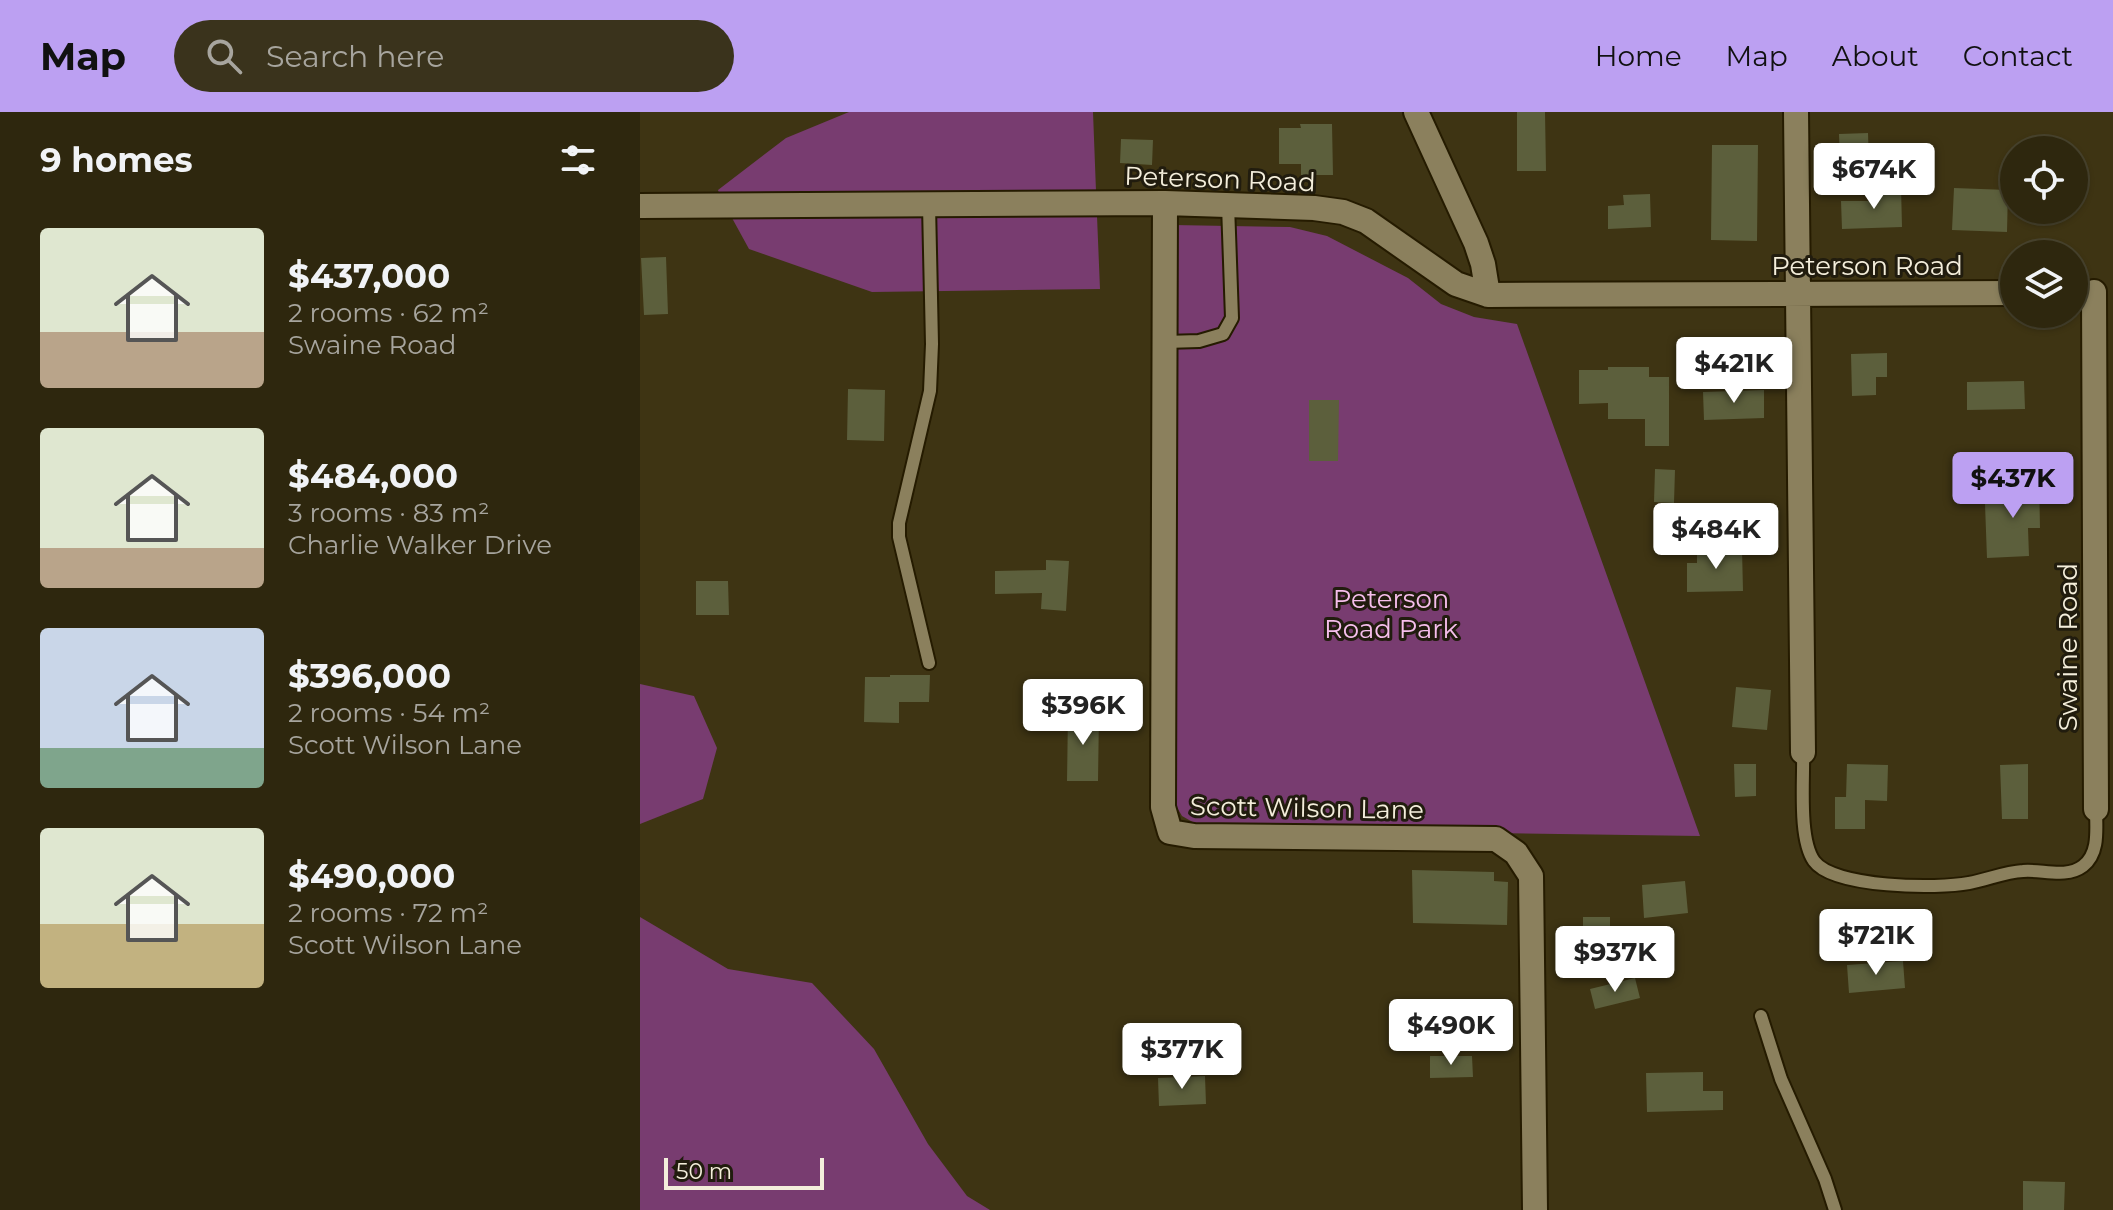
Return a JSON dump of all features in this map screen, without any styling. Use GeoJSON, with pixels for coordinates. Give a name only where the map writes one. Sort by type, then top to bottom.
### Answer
{"type":"FeatureCollection","features":[{"type":"Feature","properties":{"kind":"street"},"geometry":{"type":"LineString","coordinates":[[1416,112],[1476,243],[1488,295]]}},
{"type":"Feature","properties":{"kind":"street"},"geometry":{"type":"LineString","coordinates":[[1796,112],[1803,752]]}},
{"type":"Feature","properties":{"kind":"street","name":"Peterson Road"},"geometry":{"type":"LineString","coordinates":[[640,206],[1165,203],[1298,207],[1343,212],[1366,221],[1456,284],[1488,295],[2000,293]]}},
{"type":"Feature","properties":{"kind":"street","name":"Scott Wilson Lane"},"geometry":{"type":"LineString","coordinates":[[1165,203],[1163,807],[1170,832],[1194,836],[1496,839],[1516,853],[1531,876],[1535,1210]]}},
{"type":"Feature","properties":{"kind":"street","name":"Swaine Road"},"geometry":{"type":"LineString","coordinates":[[2094,292],[2096,809]]}},
{"type":"Feature","properties":{"kind":"lane"},"geometry":{"type":"LineString","coordinates":[[929,205],[930,391],[899,523],[899,537],[929,663]]}},
{"type":"Feature","properties":{"kind":"lane"},"geometry":{"type":"LineString","coordinates":[[1165,342],[1199,341],[1223,334],[1232,318],[1228,205]]}},
{"type":"Feature","properties":{"kind":"lane"},"geometry":{"type":"LineString","coordinates":[[1803,752],[1807,846],[1815,864],[1836,875],[1873,883],[1927,888],[1968,883],[2025,870],[2063,873],[2082,867],[2094,853],[2096,809]]}},
{"type":"Feature","properties":{"kind":"lane"},"geometry":{"type":"LineString","coordinates":[[1761,1016],[1781,1079],[1825,1179],[1835,1210]]}},
{"type":"Feature","properties":{"kind":"green space"},"geometry":{"type":"Polygon","coordinates":[[[849,112],[1093,112],[1096,191],[719,193],[718,190],[786,138],[849,112]]]}},
{"type":"Feature","properties":{"kind":"green space"},"geometry":{"type":"Polygon","coordinates":[[[1097,216],[1100,289],[872,292],[749,249],[732,218],[1097,216]]]}},
{"type":"Feature","properties":{"kind":"green space","name":"Peterson Road Park"},"geometry":{"type":"Polygon","coordinates":[[[1173,225],[1290,227],[1327,236],[1408,278],[1441,304],[1474,317],[1517,324],[1700,836],[1205,829],[1182,816],[1175,804],[1173,225]]]}},
{"type":"Feature","properties":{"kind":"green space"},"geometry":{"type":"Polygon","coordinates":[[[640,684],[694,696],[717,748],[703,799],[640,824],[640,684]]]}},
{"type":"Feature","properties":{"kind":"green space"},"geometry":{"type":"Polygon","coordinates":[[[640,917],[728,969],[812,983],[874,1049],[928,1144],[967,1196],[990,1210],[640,1210],[640,917]]]}},
{"type":"Feature","properties":{"kind":"building"},"geometry":{"type":"Polygon","coordinates":[[[1517,112],[1545,112],[1546,171],[1517,171],[1517,112]]]}},
{"type":"Feature","properties":{"kind":"building"},"geometry":{"type":"Polygon","coordinates":[[[1300,124],[1332,124],[1333,175],[1301,175],[1301,164],[1279,164],[1279,128],[1301,128],[1300,124]]]}},
{"type":"Feature","properties":{"kind":"building"},"geometry":{"type":"Polygon","coordinates":[[[1868,133],[1869,163],[1840,164],[1839,134],[1868,133]]]}},
{"type":"Feature","properties":{"kind":"building"},"geometry":{"type":"Polygon","coordinates":[[[1121,139],[1153,140],[1152,165],[1120,163],[1121,139]]]}},
{"type":"Feature","properties":{"kind":"building"},"geometry":{"type":"Polygon","coordinates":[[[1712,145],[1758,145],[1757,241],[1711,240],[1712,145]]]}},
{"type":"Feature","properties":{"kind":"building"},"geometry":{"type":"Polygon","coordinates":[[[1879,186],[1901,186],[1902,227],[1842,229],[1841,201],[1879,201],[1879,186]]]}},
{"type":"Feature","properties":{"kind":"building"},"geometry":{"type":"Polygon","coordinates":[[[1954,188],[2000,190],[2000,224],[2007,224],[2007,232],[1952,230],[1954,188]]]}},
{"type":"Feature","properties":{"kind":"building"},"geometry":{"type":"Polygon","coordinates":[[[1650,194],[1651,227],[1608,229],[1608,206],[1624,205],[1623,195],[1650,194]]]}},
{"type":"Feature","properties":{"kind":"building"},"geometry":{"type":"Polygon","coordinates":[[[666,257],[668,314],[644,315],[641,258],[666,257]]]}},
{"type":"Feature","properties":{"kind":"building"},"geometry":{"type":"Polygon","coordinates":[[[1887,353],[1887,377],[1876,377],[1876,395],[1852,396],[1851,354],[1887,353]]]}},
{"type":"Feature","properties":{"kind":"building"},"geometry":{"type":"Polygon","coordinates":[[[1608,367],[1649,367],[1649,377],[1669,377],[1669,446],[1645,446],[1645,419],[1608,419],[1608,403],[1579,404],[1579,370],[1608,370],[1608,367]]]}},
{"type":"Feature","properties":{"kind":"building"},"geometry":{"type":"Polygon","coordinates":[[[2024,381],[2025,409],[1967,410],[1967,382],[2024,381]]]}},
{"type":"Feature","properties":{"kind":"building"},"geometry":{"type":"Polygon","coordinates":[[[848,389],[885,390],[884,441],[847,440],[848,389]]]}},
{"type":"Feature","properties":{"kind":"building"},"geometry":{"type":"Polygon","coordinates":[[[1764,390],[1764,418],[1704,420],[1703,392],[1764,390]]]}},
{"type":"Feature","properties":{"kind":"building"},"geometry":{"type":"Polygon","coordinates":[[[1309,400],[1339,400],[1338,461],[1309,461],[1309,400]]]}},
{"type":"Feature","properties":{"kind":"building"},"geometry":{"type":"Polygon","coordinates":[[[1655,469],[1675,470],[1674,503],[1654,502],[1655,469]]]}},
{"type":"Feature","properties":{"kind":"building"},"geometry":{"type":"Polygon","coordinates":[[[2010,477],[2039,477],[2040,528],[2028,528],[2029,556],[1987,558],[1985,504],[2011,503],[2010,477]]]}},
{"type":"Feature","properties":{"kind":"building"},"geometry":{"type":"Polygon","coordinates":[[[1742,549],[1743,591],[1687,592],[1687,563],[1697,563],[1697,550],[1742,549]]]}},
{"type":"Feature","properties":{"kind":"building"},"geometry":{"type":"Polygon","coordinates":[[[1046,560],[1069,561],[1066,611],[1041,609],[1042,593],[995,594],[995,571],[1046,570],[1046,560]]]}},
{"type":"Feature","properties":{"kind":"building"},"geometry":{"type":"Polygon","coordinates":[[[696,581],[728,581],[729,615],[696,615],[696,581]]]}},
{"type":"Feature","properties":{"kind":"building"},"geometry":{"type":"Polygon","coordinates":[[[930,675],[929,702],[899,702],[899,723],[864,722],[865,677],[930,675]]]}},
{"type":"Feature","properties":{"kind":"building"},"geometry":{"type":"Polygon","coordinates":[[[1736,687],[1771,690],[1767,730],[1732,727],[1736,687]]]}},
{"type":"Feature","properties":{"kind":"building"},"geometry":{"type":"Polygon","coordinates":[[[1068,713],[1099,713],[1098,781],[1067,781],[1068,713]]]}},
{"type":"Feature","properties":{"kind":"building"},"geometry":{"type":"Polygon","coordinates":[[[1734,764],[1756,764],[1756,796],[1735,797],[1734,764]]]}},
{"type":"Feature","properties":{"kind":"building"},"geometry":{"type":"Polygon","coordinates":[[[1847,764],[1888,765],[1887,801],[1865,800],[1865,829],[1835,829],[1835,797],[1846,797],[1847,764]]]}},
{"type":"Feature","properties":{"kind":"building"},"geometry":{"type":"Polygon","coordinates":[[[2028,764],[2028,819],[2002,819],[2000,765],[2028,764]]]}},
{"type":"Feature","properties":{"kind":"building"},"geometry":{"type":"Polygon","coordinates":[[[1412,870],[1494,872],[1494,881],[1508,882],[1507,925],[1413,923],[1412,870]]]}},
{"type":"Feature","properties":{"kind":"building"},"geometry":{"type":"Polygon","coordinates":[[[1685,881],[1688,913],[1644,918],[1642,885],[1685,881]]]}},
{"type":"Feature","properties":{"kind":"building"},"geometry":{"type":"Polygon","coordinates":[[[1583,917],[1610,917],[1610,927],[1647,927],[1647,945],[1583,945],[1583,917]]]}},
{"type":"Feature","properties":{"kind":"building"},"geometry":{"type":"Polygon","coordinates":[[[1903,961],[1905,988],[1849,993],[1847,965],[1903,961]]]}},
{"type":"Feature","properties":{"kind":"building"},"geometry":{"type":"Polygon","coordinates":[[[1635,978],[1640,998],[1595,1009],[1590,989],[1635,978]]]}},
{"type":"Feature","properties":{"kind":"building"},"geometry":{"type":"Polygon","coordinates":[[[1430,1056],[1472,1056],[1473,1077],[1430,1078],[1430,1056]]]}},
{"type":"Feature","properties":{"kind":"building"},"geometry":{"type":"Polygon","coordinates":[[[1703,1072],[1703,1091],[1723,1091],[1723,1110],[1647,1112],[1646,1073],[1703,1072]]]}},
{"type":"Feature","properties":{"kind":"building"},"geometry":{"type":"Polygon","coordinates":[[[1205,1076],[1206,1104],[1159,1106],[1158,1078],[1205,1076]]]}},
{"type":"Feature","properties":{"kind":"building"},"geometry":{"type":"Polygon","coordinates":[[[2023,1181],[2065,1182],[2064,1210],[2023,1210],[2023,1181]]]}}]}
